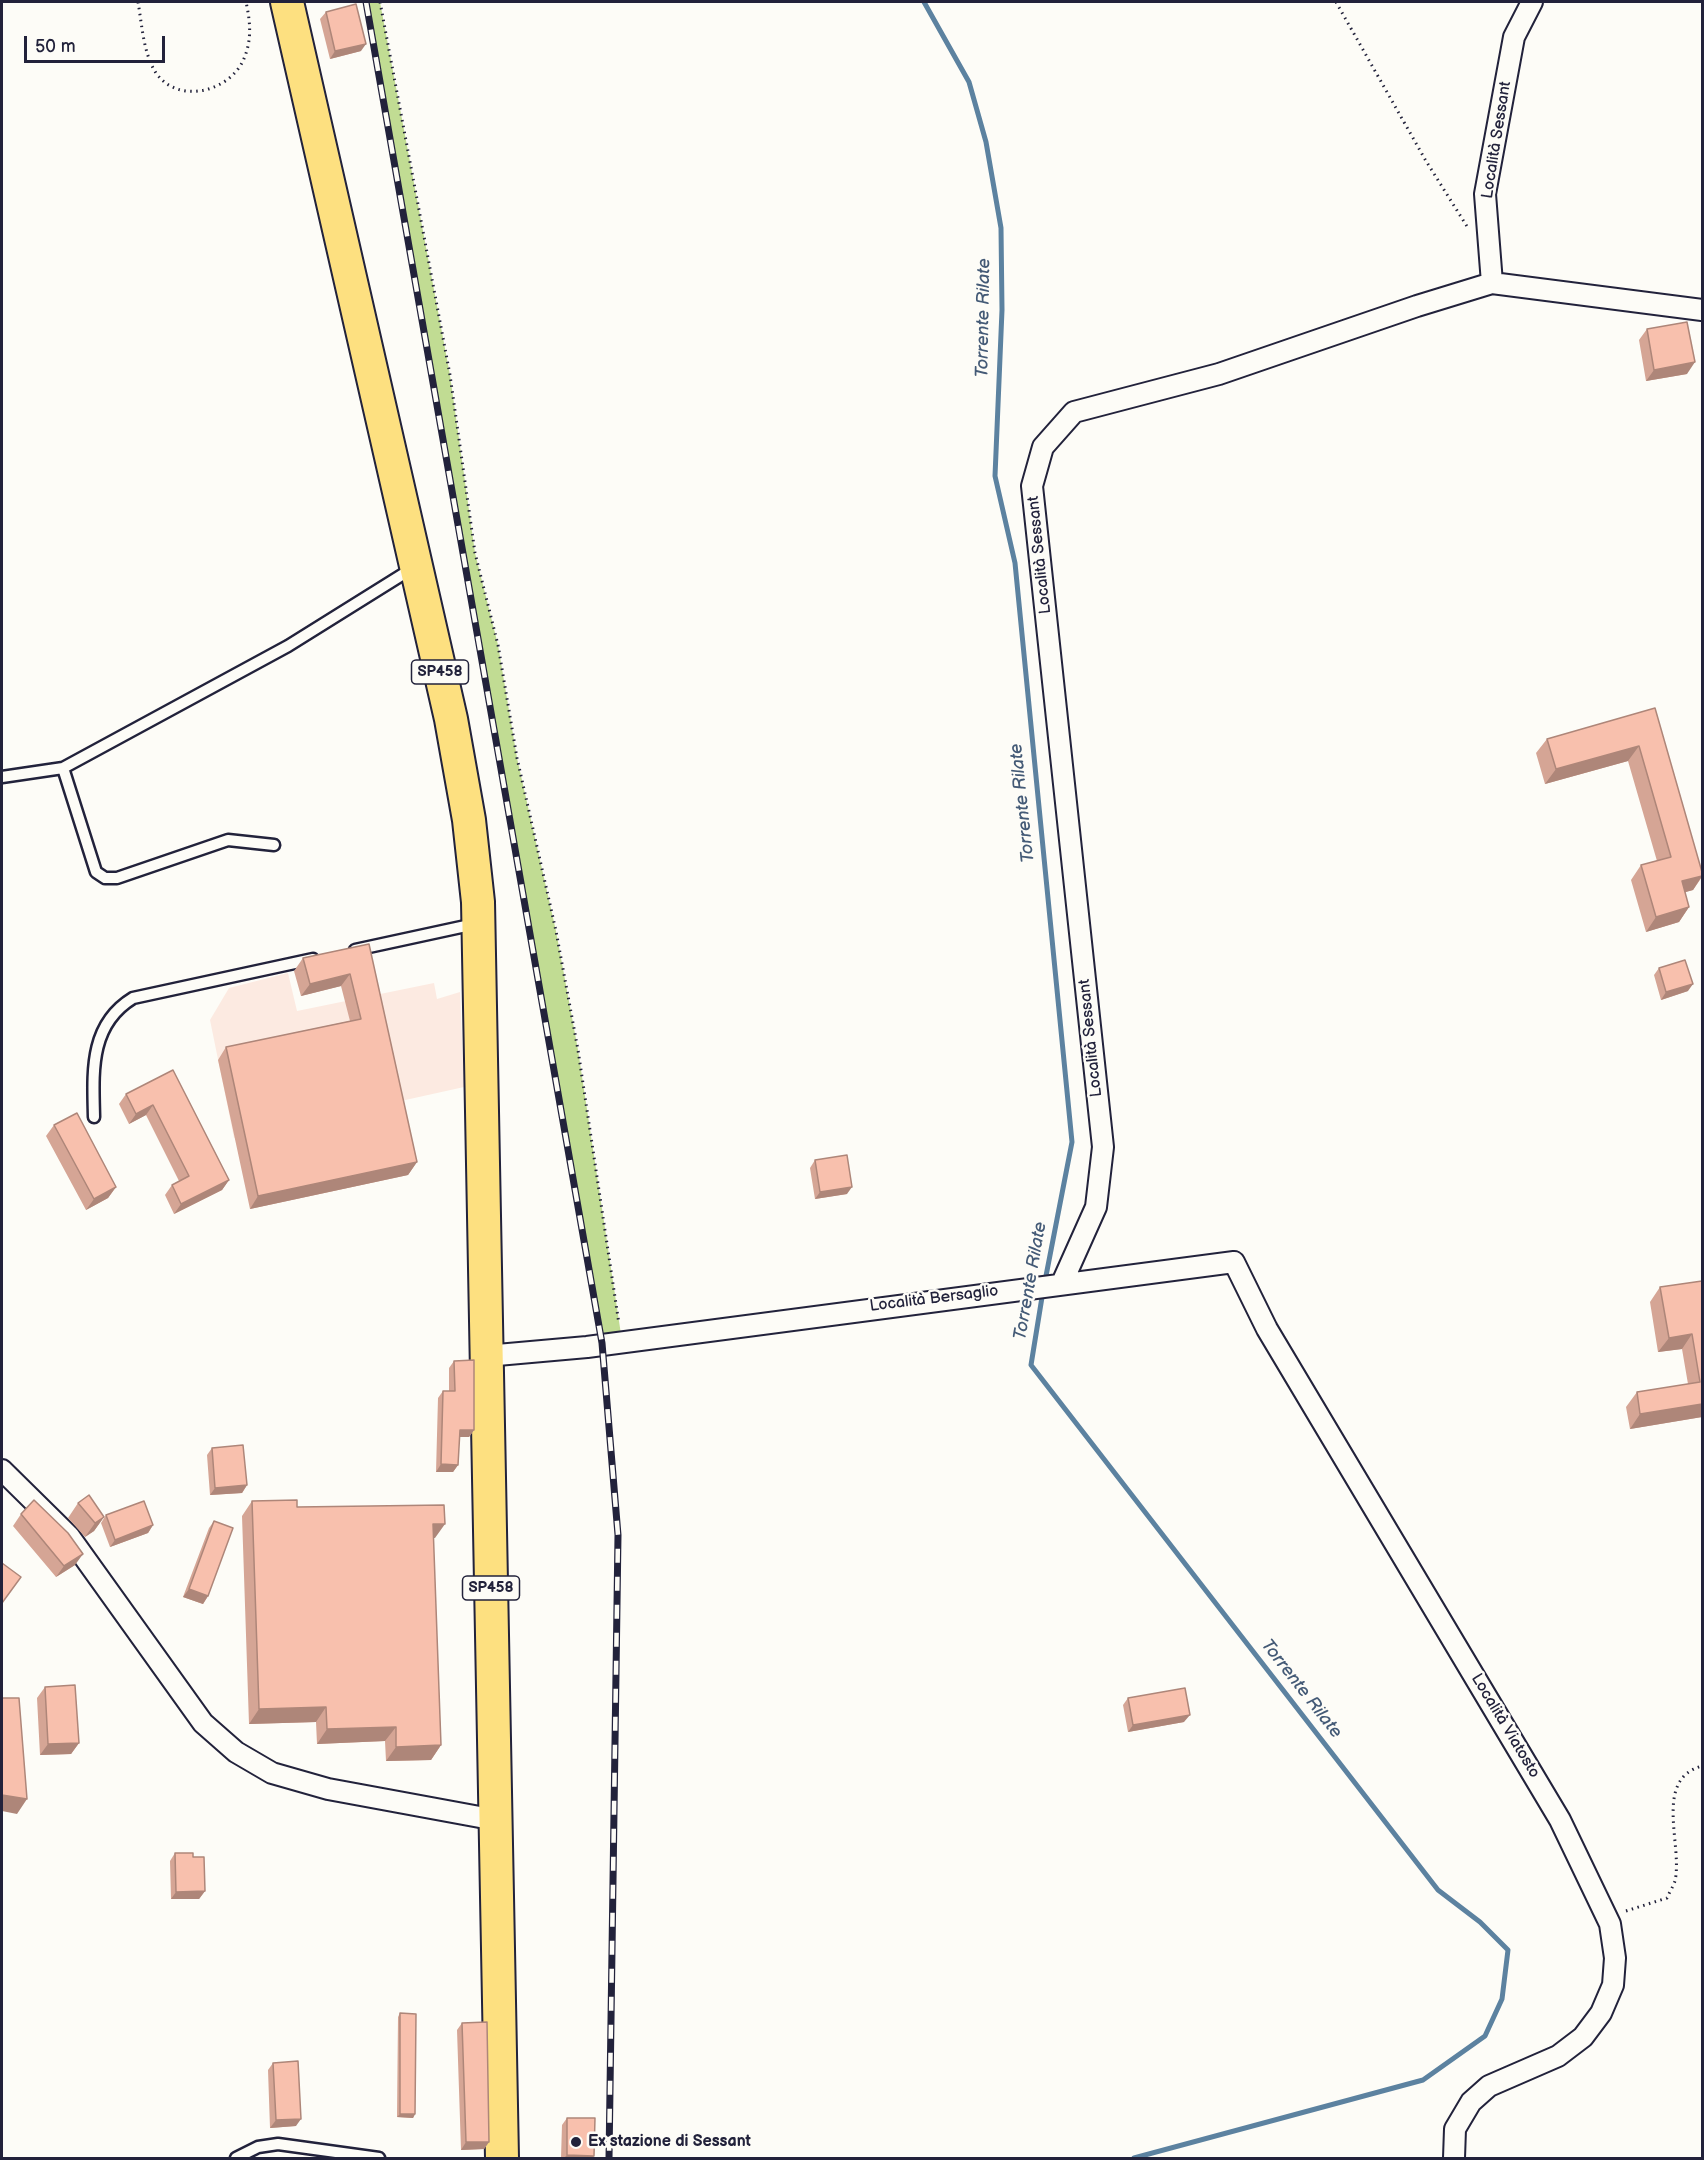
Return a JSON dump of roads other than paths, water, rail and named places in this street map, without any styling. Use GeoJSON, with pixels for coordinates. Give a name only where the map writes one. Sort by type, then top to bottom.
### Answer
{"type":"FeatureCollection","features":[{"type":"Feature","properties":{"kind":"main road","name":"SP458"},"geometry":{"type":"LineString","coordinates":[[287,2],[452,719],[469,820],[478,923],[502,2158]]}},
{"type":"Feature","properties":{"kind":"street","name":"Località Sessant"},"geometry":{"type":"LineString","coordinates":[[1058,1283],[1096,1207],[1102,1147],[1032,486],[1043,447],[1074,412],[1219,374],[1417,306],[1492,274],[1485,194],[1514,37],[1532,2]]}},
{"type":"Feature","properties":{"kind":"street"},"geometry":{"type":"LineString","coordinates":[[1492,274],[1702,310]]}},
{"type":"Feature","properties":{"kind":"street","name":"Località Bersaglio"},"geometry":{"type":"LineString","coordinates":[[486,1356],[587,1347],[1034,1286],[1234,1262]]}},
{"type":"Feature","properties":{"kind":"street","name":"Località Viatosto"},"geometry":{"type":"LineString","coordinates":[[1234,1262],[1267,1329],[1560,1820],[1607,1917],[1615,1958],[1613,1985],[1601,2013],[1583,2037],[1558,2056],[1489,2086],[1471,2102],[1455,2129],[1454,2158]]}},
{"type":"Feature","properties":{"kind":"street"},"geometry":{"type":"LineString","coordinates":[[2,1470],[69,1536],[203,1723],[236,1752],[272,1773],[328,1789],[496,1820]]}},
{"type":"Feature","properties":{"kind":"lane"},"geometry":{"type":"LineString","coordinates":[[2,777],[63,768],[288,646],[416,567]]}},
{"type":"Feature","properties":{"kind":"lane"},"geometry":{"type":"LineString","coordinates":[[63,768],[96,872],[105,878],[117,878],[228,840],[274,845]]}},
{"type":"Feature","properties":{"kind":"lane"},"geometry":{"type":"LineString","coordinates":[[343,952],[478,923]]}},
{"type":"Feature","properties":{"kind":"lane"},"geometry":{"type":"LineString","coordinates":[[94,1118],[93,1070],[102,1031],[116,1009],[133,998],[320,957]]}},
{"type":"Feature","properties":{"kind":"lane"},"geometry":{"type":"LineString","coordinates":[[236,2158],[258,2147],[278,2144],[379,2158]]}},
{"type":"Feature","properties":{"kind":"waterway","name":"Torrente Rilate"},"geometry":{"type":"LineString","coordinates":[[924,2],[969,82],[986,142],[1001,228],[1002,310],[995,476],[1015,563],[1072,1142],[1045,1281]]}},
{"type":"Feature","properties":{"kind":"waterway","name":"Torrente Rilate"},"geometry":{"type":"LineString","coordinates":[[1043,1291],[1031,1365],[1438,1890],[1480,1922],[1508,1950],[1502,1999],[1485,2036],[1423,2080],[1134,2158]]}},
{"type":"Feature","properties":{"kind":"railway"},"geometry":{"type":"LineString","coordinates":[[366,2],[602,1343],[618,1535],[609,2158]]}},
{"type":"Feature","properties":{"kind":"place","name":"Ex stazione di Sessant"},"geometry":{"type":"Point","coordinates":[576,2142]}}]}
